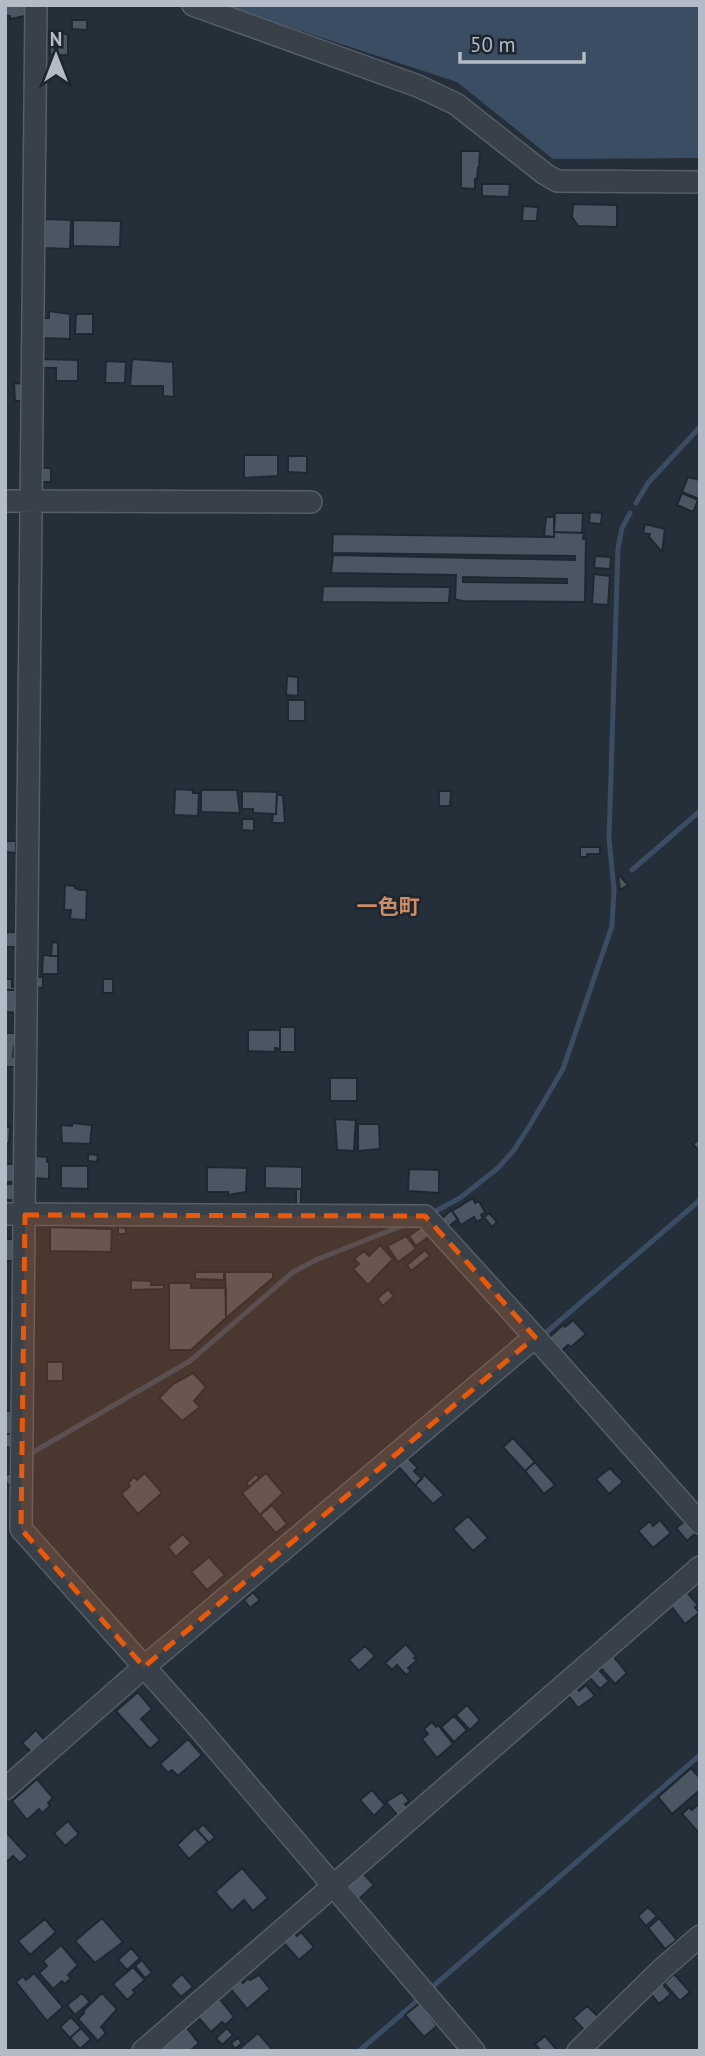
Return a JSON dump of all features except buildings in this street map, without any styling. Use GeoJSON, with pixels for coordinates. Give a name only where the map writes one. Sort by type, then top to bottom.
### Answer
{"type":"FeatureCollection","features":[{"type":"Feature","properties":{"kind":"street"},"geometry":{"type":"LineString","coordinates":[[36,5],[32,501],[15,1215],[21,1528],[474,2051]]}},
{"type":"Feature","properties":{"kind":"street"},"geometry":{"type":"LineString","coordinates":[[193,5],[418,86],[456,104],[557,181],[700,182]]}},
{"type":"Feature","properties":{"kind":"street"},"geometry":{"type":"LineString","coordinates":[[5,501],[311,502]]}},
{"type":"Feature","properties":{"kind":"street"},"geometry":{"type":"LineString","coordinates":[[15,1215],[425,1216],[700,1523]]}},
{"type":"Feature","properties":{"kind":"street"},"geometry":{"type":"LineString","coordinates":[[5,1789],[144,1667],[535,1337]]}},
{"type":"Feature","properties":{"kind":"street"},"geometry":{"type":"LineString","coordinates":[[143,2051],[700,1567]]}},
{"type":"Feature","properties":{"kind":"street"},"geometry":{"type":"LineString","coordinates":[[578,2051],[700,1936]]}},
{"type":"Feature","properties":{"kind":"highlighted area"},"geometry":{"type":"Polygon","coordinates":[[[25,1215],[425,1216],[535,1337],[144,1667],[21,1529],[25,1215]]]}},
{"type":"Feature","properties":{"kind":"water"},"geometry":{"type":"Polygon","coordinates":[[[222,5],[700,5],[700,158],[553,159],[457,82],[222,5]]]}},
{"type":"Feature","properties":{"kind":"waterway"},"geometry":{"type":"LineString","coordinates":[[636,503],[648,483],[700,427]]}},
{"type":"Feature","properties":{"kind":"waterway"},"geometry":{"type":"LineString","coordinates":[[432,1213],[460,1198],[498,1168],[530,1125],[563,1069],[612,926],[614,889],[609,839],[618,548],[622,528],[630,513]]}},
{"type":"Feature","properties":{"kind":"waterway"},"geometry":{"type":"LineString","coordinates":[[632,870],[700,811]]}},
{"type":"Feature","properties":{"kind":"waterway"},"geometry":{"type":"LineString","coordinates":[[542,1336],[700,1200]]}},
{"type":"Feature","properties":{"kind":"waterway"},"geometry":{"type":"LineString","coordinates":[[30,1454],[190,1361],[293,1272],[318,1259],[404,1225]]}},
{"type":"Feature","properties":{"kind":"waterway"},"geometry":{"type":"LineString","coordinates":[[430,1989],[700,1755]]}},
{"type":"Feature","properties":{"kind":"waterway"},"geometry":{"type":"LineString","coordinates":[[359,2051],[423,1996]]}},
{"type":"Feature","properties":{"kind":"district","name":"一色町"},"geometry":{"type":"Point","coordinates":[388,906]}}]}
